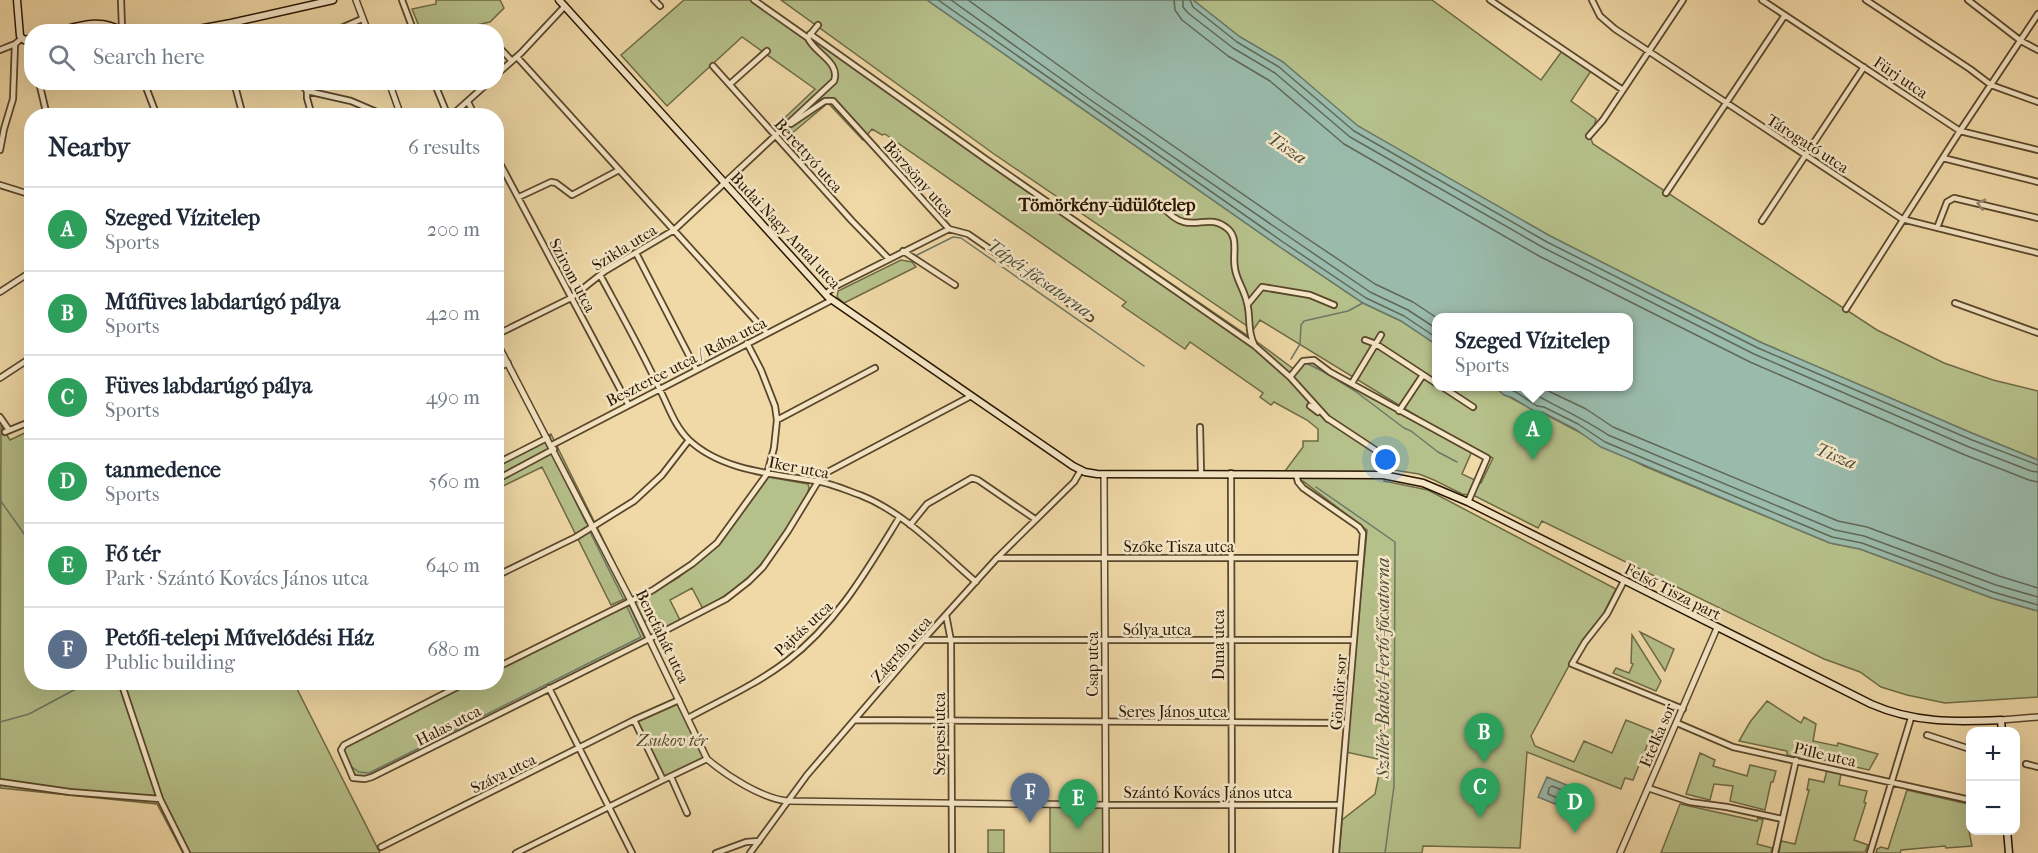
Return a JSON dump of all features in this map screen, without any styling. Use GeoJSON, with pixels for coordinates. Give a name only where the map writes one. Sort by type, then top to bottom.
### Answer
{"type":"FeatureCollection","features":[{"type":"Feature","properties":{"kind":"main road"},"geometry":{"type":"LineString","coordinates":[[16,0],[19,29],[24,35]]}},
{"type":"Feature","properties":{"kind":"main road"},"geometry":{"type":"LineString","coordinates":[[226,24],[333,0]]}},
{"type":"Feature","properties":{"kind":"main road","name":"Budai Nagy Antal utca"},"geometry":{"type":"LineString","coordinates":[[560,0],[725,185],[832,300],[1081,470],[1104,474],[1201,473]]}},
{"type":"Feature","properties":{"kind":"main road","name":"Felső Tisza part"},"geometry":{"type":"LineString","coordinates":[[1201,473],[1388,475],[1424,483],[1468,502],[1886,711],[1911,718],[1949,722],[2001,720]]}},
{"type":"Feature","properties":{"kind":"main road"},"geometry":{"type":"LineString","coordinates":[[2001,720],[2002,727]]}},
{"type":"Feature","properties":{"kind":"main road"},"geometry":{"type":"LineString","coordinates":[[2007,835],[2009,853]]}},
{"type":"Feature","properties":{"kind":"street"},"geometry":{"type":"LineString","coordinates":[[121,0],[122,24]]}},
{"type":"Feature","properties":{"kind":"street"},"geometry":{"type":"LineString","coordinates":[[356,0],[364,24]]}},
{"type":"Feature","properties":{"kind":"street"},"geometry":{"type":"LineString","coordinates":[[402,0],[411,24]]}},
{"type":"Feature","properties":{"kind":"street"},"geometry":{"type":"LineString","coordinates":[[654,0],[660,6]]}},
{"type":"Feature","properties":{"kind":"street"},"geometry":{"type":"LineString","coordinates":[[754,0],[1255,346],[1290,377],[1328,419]]}},
{"type":"Feature","properties":{"kind":"street"},"geometry":{"type":"LineString","coordinates":[[1490,0],[1623,90]]}},
{"type":"Feature","properties":{"kind":"street","name":"Tárogató utca"},"geometry":{"type":"LineString","coordinates":[[1592,0],[1600,16],[1607,23],[1902,219],[2038,253]]}},
{"type":"Feature","properties":{"kind":"street"},"geometry":{"type":"LineString","coordinates":[[1589,136],[1623,90],[1683,0]]}},
{"type":"Feature","properties":{"kind":"street","name":"Fürj utca"},"geometry":{"type":"LineString","coordinates":[[1762,0],[1960,131],[2038,150]]}},
{"type":"Feature","properties":{"kind":"street"},"geometry":{"type":"LineString","coordinates":[[1866,0],[1970,69],[1990,85],[2038,102]]}},
{"type":"Feature","properties":{"kind":"street"},"geometry":{"type":"LineString","coordinates":[[1968,0],[2021,41],[2038,50]]}},
{"type":"Feature","properties":{"kind":"street"},"geometry":{"type":"LineString","coordinates":[[504,68],[565,6]]}},
{"type":"Feature","properties":{"kind":"street"},"geometry":{"type":"LineString","coordinates":[[1846,309],[1902,219],[2038,14]]}},
{"type":"Feature","properties":{"kind":"street"},"geometry":{"type":"LineString","coordinates":[[1666,193],[1785,15]]}},
{"type":"Feature","properties":{"kind":"street"},"geometry":{"type":"LineString","coordinates":[[350,24],[362,19]]}},
{"type":"Feature","properties":{"kind":"street"},"geometry":{"type":"LineString","coordinates":[[809,36],[818,25]]}},
{"type":"Feature","properties":{"kind":"street"},"geometry":{"type":"LineString","coordinates":[[788,125],[834,81],[836,74],[832,66],[812,46],[809,36]]}},
{"type":"Feature","properties":{"kind":"street"},"geometry":{"type":"LineString","coordinates":[[0,50],[24,40]]}},
{"type":"Feature","properties":{"kind":"street"},"geometry":{"type":"LineString","coordinates":[[0,150],[13,99],[15,44]]}},
{"type":"Feature","properties":{"kind":"street"},"geometry":{"type":"LineString","coordinates":[[730,84],[767,51]]}},
{"type":"Feature","properties":{"kind":"street"},"geometry":{"type":"LineString","coordinates":[[504,53],[512,62]]}},
{"type":"Feature","properties":{"kind":"street"},"geometry":{"type":"LineString","coordinates":[[517,57],[767,333]]}},
{"type":"Feature","properties":{"kind":"street","name":"Berettyó utca"},"geometry":{"type":"LineString","coordinates":[[713,66],[889,259]]}},
{"type":"Feature","properties":{"kind":"street"},"geometry":{"type":"LineString","coordinates":[[1762,221],[1864,67]]}},
{"type":"Feature","properties":{"kind":"street"},"geometry":{"type":"LineString","coordinates":[[41,90],[45,108]]}},
{"type":"Feature","properties":{"kind":"street"},"geometry":{"type":"LineString","coordinates":[[147,90],[154,108]]}},
{"type":"Feature","properties":{"kind":"street"},"geometry":{"type":"LineString","coordinates":[[236,90],[241,108]]}},
{"type":"Feature","properties":{"kind":"street"},"geometry":{"type":"LineString","coordinates":[[392,90],[398,108]]}},
{"type":"Feature","properties":{"kind":"street"},"geometry":{"type":"LineString","coordinates":[[438,90],[445,108]]}},
{"type":"Feature","properties":{"kind":"street"},"geometry":{"type":"LineString","coordinates":[[460,108],[481,90]]}},
{"type":"Feature","properties":{"kind":"street"},"geometry":{"type":"LineString","coordinates":[[310,108],[307,91],[351,101],[367,108]]}},
{"type":"Feature","properties":{"kind":"street","name":"Börzsöny utca"},"geometry":{"type":"LineString","coordinates":[[788,125],[796,122],[825,101],[831,100],[949,229],[968,234],[1090,318]]}},
{"type":"Feature","properties":{"kind":"street"},"geometry":{"type":"LineString","coordinates":[[468,102],[471,108]]}},
{"type":"Feature","properties":{"kind":"street","name":"Szikla utca"},"geometry":{"type":"LineString","coordinates":[[504,331],[571,298],[600,274],[674,230],[788,125]]}},
{"type":"Feature","properties":{"kind":"street"},"geometry":{"type":"LineString","coordinates":[[1943,158],[2038,182]]}},
{"type":"Feature","properties":{"kind":"street"},"geometry":{"type":"LineString","coordinates":[[519,198],[551,182],[572,195],[619,170]]}},
{"type":"Feature","properties":{"kind":"street","name":"Szirom utca"},"geometry":{"type":"LineString","coordinates":[[504,171],[628,404]]}},
{"type":"Feature","properties":{"kind":"street"},"geometry":{"type":"LineString","coordinates":[[0,185],[24,192]]}},
{"type":"Feature","properties":{"kind":"street"},"geometry":{"type":"LineString","coordinates":[[1937,228],[1947,202],[1954,198],[2038,218]]}},
{"type":"Feature","properties":{"kind":"street"},"geometry":{"type":"LineString","coordinates":[[1162,206],[1181,222],[1218,223],[1232,233],[1234,267],[1248,304],[1249,330],[1255,346]]}},
{"type":"Feature","properties":{"kind":"street"},"geometry":{"type":"LineString","coordinates":[[825,294],[903,251],[949,229]]}},
{"type":"Feature","properties":{"kind":"street"},"geometry":{"type":"LineString","coordinates":[[903,251],[955,285]]}},
{"type":"Feature","properties":{"kind":"street"},"geometry":{"type":"LineString","coordinates":[[636,253],[696,369]]}},
{"type":"Feature","properties":{"kind":"street","name":"Iker utca"},"geometry":{"type":"LineString","coordinates":[[600,274],[660,388],[673,418],[689,440],[723,460],[767,474],[818,481],[861,495],[910,525],[976,582]]}},
{"type":"Feature","properties":{"kind":"street"},"geometry":{"type":"LineString","coordinates":[[0,292],[24,277]]}},
{"type":"Feature","properties":{"kind":"street"},"geometry":{"type":"LineString","coordinates":[[1248,304],[1262,286],[1310,295],[1334,305]]}},
{"type":"Feature","properties":{"kind":"street","name":"Beszterce utca / Rába utca"},"geometry":{"type":"LineString","coordinates":[[504,475],[628,404],[832,300]]}},
{"type":"Feature","properties":{"kind":"street"},"geometry":{"type":"LineString","coordinates":[[1955,303],[2038,333]]}},
{"type":"Feature","properties":{"kind":"street"},"geometry":{"type":"LineString","coordinates":[[1352,383],[1381,335]]}},
{"type":"Feature","properties":{"kind":"street"},"geometry":{"type":"LineString","coordinates":[[1365,340],[1376,344],[1432,381]]}},
{"type":"Feature","properties":{"kind":"street"},"geometry":{"type":"LineString","coordinates":[[504,664],[675,577],[717,543],[767,474],[774,448],[777,420],[775,406],[747,343]]}},
{"type":"Feature","properties":{"kind":"street","name":"Bencfahát utca"},"geometry":{"type":"LineString","coordinates":[[504,356],[631,601],[707,759],[731,777],[778,800],[787,801]]}},
{"type":"Feature","properties":{"kind":"street"},"geometry":{"type":"LineString","coordinates":[[1290,377],[1299,364],[1309,359],[1487,458],[1468,502]]}},
{"type":"Feature","properties":{"kind":"street"},"geometry":{"type":"LineString","coordinates":[[0,378],[24,362]]}},
{"type":"Feature","properties":{"kind":"street"},"geometry":{"type":"LineString","coordinates":[[504,365],[508,363]]}},
{"type":"Feature","properties":{"kind":"street"},"geometry":{"type":"LineString","coordinates":[[777,420],[875,369]]}},
{"type":"Feature","properties":{"kind":"street"},"geometry":{"type":"LineString","coordinates":[[1399,411],[1423,375]]}},
{"type":"Feature","properties":{"kind":"street"},"geometry":{"type":"LineString","coordinates":[[1447,391],[1473,407]]}},
{"type":"Feature","properties":{"kind":"street"},"geometry":{"type":"LineString","coordinates":[[818,481],[822,475],[971,396]]}},
{"type":"Feature","properties":{"kind":"street"},"geometry":{"type":"LineString","coordinates":[[1310,406],[1386,457],[1390,464],[1388,475]]}},
{"type":"Feature","properties":{"kind":"street"},"geometry":{"type":"LineString","coordinates":[[0,417],[7,431],[24,424]]}},
{"type":"Feature","properties":{"kind":"street"},"geometry":{"type":"LineString","coordinates":[[1200,427],[1201,473]]}},
{"type":"Feature","properties":{"kind":"street"},"geometry":{"type":"LineString","coordinates":[[504,460],[548,438]]}},
{"type":"Feature","properties":{"kind":"street"},"geometry":{"type":"LineString","coordinates":[[504,572],[593,526],[643,494],[662,475],[689,440]]}},
{"type":"Feature","properties":{"kind":"street","name":"Zágráb utca"},"geometry":{"type":"LineString","coordinates":[[750,853],[807,775],[923,640],[997,558],[1074,482],[1081,470]]}},
{"type":"Feature","properties":{"kind":"street","name":"Duna utca"},"geometry":{"type":"LineString","coordinates":[[1230,473],[1232,853]]}},
{"type":"Feature","properties":{"kind":"street","name":"Csap utca"},"geometry":{"type":"LineString","coordinates":[[1104,474],[1106,853]]}},
{"type":"Feature","properties":{"kind":"street","name":"Göndör sor"},"geometry":{"type":"LineString","coordinates":[[1297,474],[1298,482],[1303,488],[1359,527],[1363,533],[1336,853]]}},
{"type":"Feature","properties":{"kind":"street"},"geometry":{"type":"LineString","coordinates":[[910,525],[927,504],[972,478],[1035,519]]}},
{"type":"Feature","properties":{"kind":"street","name":"Halas utca"},"geometry":{"type":"LineString","coordinates":[[448,690],[348,742],[341,750],[353,778],[372,777],[726,599],[763,567],[784,538],[818,481]]}},
{"type":"Feature","properties":{"kind":"street","name":"Pajtás utca"},"geometry":{"type":"LineString","coordinates":[[688,718],[788,661],[818,634],[847,602],[899,518]]}},
{"type":"Feature","properties":{"kind":"street","name":"Szőke Tisza utca"},"geometry":{"type":"LineString","coordinates":[[997,558],[1360,558]]}},
{"type":"Feature","properties":{"kind":"street"},"geometry":{"type":"LineString","coordinates":[[1624,581],[1606,614],[1572,664],[1683,709]]}},
{"type":"Feature","properties":{"kind":"street","name":"Szepesi utca"},"geometry":{"type":"LineString","coordinates":[[946,615],[951,641],[952,853]]}},
{"type":"Feature","properties":{"kind":"street","name":"Etelka sor"},"geometry":{"type":"LineString","coordinates":[[1620,853],[1717,628]]}},
{"type":"Feature","properties":{"kind":"street","name":"Sólya utca"},"geometry":{"type":"LineString","coordinates":[[923,640],[1354,640]]}},
{"type":"Feature","properties":{"kind":"street"},"geometry":{"type":"LineString","coordinates":[[549,688],[632,853]]}},
{"type":"Feature","properties":{"kind":"street"},"geometry":{"type":"LineString","coordinates":[[123,690],[160,798],[187,853]]}},
{"type":"Feature","properties":{"kind":"street"},"geometry":{"type":"LineString","coordinates":[[663,780],[634,720],[679,700]]}},
{"type":"Feature","properties":{"kind":"street","name":"Felső Tisza part"},"geometry":{"type":"LineString","coordinates":[[2001,720],[2038,717]]}},
{"type":"Feature","properties":{"kind":"street"},"geometry":{"type":"LineString","coordinates":[[1870,853],[1911,718]]}},
{"type":"Feature","properties":{"kind":"street","name":"Száva utca"},"geometry":{"type":"LineString","coordinates":[[381,847],[634,720]]}},
{"type":"Feature","properties":{"kind":"street","name":"Seres János utca"},"geometry":{"type":"LineString","coordinates":[[855,720],[1347,723]]}},
{"type":"Feature","properties":{"kind":"street","name":"Pille utca"},"geometry":{"type":"LineString","coordinates":[[1677,723],[1733,747],[1966,799]]}},
{"type":"Feature","properties":{"kind":"street"},"geometry":{"type":"LineString","coordinates":[[1927,735],[1966,747]]}},
{"type":"Feature","properties":{"kind":"street"},"geometry":{"type":"LineString","coordinates":[[516,853],[707,759]]}},
{"type":"Feature","properties":{"kind":"street"},"geometry":{"type":"LineString","coordinates":[[1775,853],[1796,760]]}},
{"type":"Feature","properties":{"kind":"street"},"geometry":{"type":"LineString","coordinates":[[2026,764],[2038,767]]}},
{"type":"Feature","properties":{"kind":"street"},"geometry":{"type":"LineString","coordinates":[[671,777],[687,813]]}},
{"type":"Feature","properties":{"kind":"street"},"geometry":{"type":"LineString","coordinates":[[0,782],[70,792],[160,798]]}},
{"type":"Feature","properties":{"kind":"street"},"geometry":{"type":"LineString","coordinates":[[1648,788],[1690,802],[1727,807],[1782,819]]}},
{"type":"Feature","properties":{"kind":"street","name":"Szántó Kovács János utca"},"geometry":{"type":"LineString","coordinates":[[787,801],[1106,806],[1340,805]]}},
{"type":"Feature","properties":{"kind":"street"},"geometry":{"type":"LineString","coordinates":[[716,853],[759,841]]}},
{"type":"Feature","properties":{"kind":"green space"},"geometry":{"type":"Polygon","coordinates":[[[436,0],[500,0],[504,8],[490,22],[481,24],[418,24],[412,9],[436,4],[436,0]]]}},
{"type":"Feature","properties":{"kind":"green space"},"geometry":{"type":"Polygon","coordinates":[[[684,0],[756,0],[1295,370],[1303,362],[1312,362],[1406,417],[1472,451],[1462,474],[1481,483],[1493,458],[1438,429],[1260,320],[1253,330],[994,154],[781,0],[927,0],[1280,247],[1363,303],[1401,321],[1432,342],[1432,391],[1500,391],[1644,466],[1830,543],[1860,549],[1992,598],[2038,611],[2038,697],[1945,703],[1881,687],[1860,672],[1824,659],[1542,521],[1538,528],[1475,496],[1462,494],[1419,474],[1387,469],[1384,481],[1428,490],[1616,589],[1602,616],[1584,638],[1531,736],[1535,746],[1574,762],[1584,741],[1612,753],[1626,720],[1653,731],[1633,780],[1625,778],[1621,789],[1527,752],[1520,848],[1423,846],[1422,853],[1339,853],[1342,820],[1375,794],[1382,760],[1346,752],[1367,530],[1304,482],[1285,471],[1303,447],[1303,441],[1318,441],[1318,429],[1307,420],[1274,402],[1271,405],[1260,397],[1263,393],[1190,342],[1185,349],[1122,306],[1126,302],[885,134],[882,135],[872,129],[863,140],[828,103],[784,140],[774,128],[815,89],[742,37],[667,106],[621,55],[684,0]]]}},
{"type":"Feature","properties":{"kind":"green space"},"geometry":{"type":"Polygon","coordinates":[[[1193,0],[1432,0],[1541,80],[1562,51],[1591,71],[1571,101],[1596,119],[1591,139],[1593,144],[1877,330],[1944,363],[1993,380],[2038,391],[2038,460],[1760,342],[1550,236],[1357,126],[1283,62],[1240,37],[1193,0]]]}},
{"type":"Feature","properties":{"kind":"green space"},"geometry":{"type":"Polygon","coordinates":[[[901,260],[912,262],[916,267],[844,303],[837,297],[838,291],[901,260]]]}},
{"type":"Feature","properties":{"kind":"green space"},"geometry":{"type":"Polygon","coordinates":[[[1,426],[10,440],[24,433],[24,690],[298,690],[380,853],[183,853],[157,804],[0,788],[1,426]]]}},
{"type":"Feature","properties":{"kind":"green space"},"geometry":{"type":"Polygon","coordinates":[[[551,434],[631,596],[611,605],[542,467],[504,486],[504,458],[551,434]]]}},
{"type":"Feature","properties":{"kind":"green space"},"geometry":{"type":"Polygon","coordinates":[[[768,477],[808,484],[809,488],[798,511],[762,563],[731,592],[703,609],[692,588],[670,600],[681,622],[660,632],[653,618],[644,622],[635,602],[678,578],[718,545],[768,477]]]}},
{"type":"Feature","properties":{"kind":"green space"},"geometry":{"type":"Polygon","coordinates":[[[629,605],[645,639],[371,777],[356,777],[344,754],[345,747],[351,742],[458,690],[504,690],[504,667],[629,605]]]}},
{"type":"Feature","properties":{"kind":"green space"},"geometry":{"type":"Polygon","coordinates":[[[1640,632],[1674,649],[1665,671],[1640,632]]]}},
{"type":"Feature","properties":{"kind":"green space"},"geometry":{"type":"Polygon","coordinates":[[[1632,635],[1661,681],[1656,691],[1613,673],[1616,668],[1629,673],[1633,664],[1631,663],[1632,635]]]}},
{"type":"Feature","properties":{"kind":"green space","name":"Zsukov tér"},"geometry":{"type":"Polygon","coordinates":[[[679,700],[707,759],[663,780],[634,720],[679,700]]]}},
{"type":"Feature","properties":{"kind":"green space"},"geometry":{"type":"Polygon","coordinates":[[[1767,701],[1801,723],[1804,717],[1816,724],[1813,741],[1837,746],[1838,743],[1878,754],[1869,770],[1811,757],[1810,761],[1787,755],[1787,751],[1739,741],[1750,722],[1767,701]]]}},
{"type":"Feature","properties":{"kind":"green space"},"geometry":{"type":"Polygon","coordinates":[[[1700,753],[1715,760],[1713,766],[1747,776],[1750,765],[1776,771],[1773,782],[1771,782],[1765,810],[1730,801],[1733,786],[1714,784],[1710,800],[1686,794],[1700,753]]]}},
{"type":"Feature","properties":{"kind":"green space"},"geometry":{"type":"Polygon","coordinates":[[[1827,770],[1841,774],[1839,785],[1867,791],[1864,802],[1866,803],[1854,840],[1868,845],[1865,852],[1779,853],[1781,841],[1795,844],[1809,790],[1807,790],[1809,779],[1824,782],[1827,770]]]}},
{"type":"Feature","properties":{"kind":"green space"},"geometry":{"type":"Polygon","coordinates":[[[1907,790],[1966,804],[1966,835],[1970,835],[1972,846],[1946,848],[1945,846],[1901,850],[1900,853],[1876,853],[1881,847],[1888,849],[1907,790]]]}},
{"type":"Feature","properties":{"kind":"green space"},"geometry":{"type":"Polygon","coordinates":[[[1680,804],[1757,821],[1758,818],[1763,820],[1757,844],[1772,848],[1771,853],[1661,853],[1680,804]]]}},
{"type":"Feature","properties":{"kind":"green space"},"geometry":{"type":"Polygon","coordinates":[[[1050,805],[1106,805],[1106,853],[1050,853],[1050,805]]]}},
{"type":"Feature","properties":{"kind":"green space"},"geometry":{"type":"Polygon","coordinates":[[[988,830],[1004,830],[1004,853],[988,853],[988,830]]]}},
{"type":"Feature","properties":{"kind":"water","name":"Tisza"},"geometry":{"type":"Polygon","coordinates":[[[927,0],[1193,0],[1240,37],[1283,62],[1358,126],[1550,236],[1760,342],[2038,460],[2038,611],[1992,598],[1860,549],[1830,543],[1601,447],[1575,429],[1542,412],[1534,411],[1500,391],[1633,391],[1633,313],[1432,313],[1432,342],[1401,321],[1363,303],[927,0]]]}},
{"type":"Feature","properties":{"kind":"water"},"geometry":{"type":"Polygon","coordinates":[[[1547,777],[1586,793],[1577,813],[1538,797],[1547,777]]]}},
{"type":"Feature","properties":{"kind":"waterway","name":"Tápéi-főcsatorna"},"geometry":{"type":"LineString","coordinates":[[917,255],[953,237],[961,238],[1144,366]]}},
{"type":"Feature","properties":{"kind":"waterway"},"geometry":{"type":"LineString","coordinates":[[1291,359],[1300,344],[1301,325],[1304,321],[1348,311],[1363,303]]}},
{"type":"Feature","properties":{"kind":"waterway"},"geometry":{"type":"LineString","coordinates":[[1306,363],[1355,391],[1438,452],[1457,462]]}},
{"type":"Feature","properties":{"kind":"waterway"},"geometry":{"type":"LineString","coordinates":[[555,460],[586,523]]}},
{"type":"Feature","properties":{"kind":"waterway","name":"Szillér-Baktó-Fertő-főcsatorna"},"geometry":{"type":"LineString","coordinates":[[1316,487],[1395,542],[1394,786],[1385,853]]}},
{"type":"Feature","properties":{"kind":"waterway"},"geometry":{"type":"LineString","coordinates":[[0,500],[24,534]]}},
{"type":"Feature","properties":{"kind":"waterway"},"geometry":{"type":"LineString","coordinates":[[590,532],[623,598]]}},
{"type":"Feature","properties":{"kind":"waterway"},"geometry":{"type":"LineString","coordinates":[[627,607],[641,637]]}},
{"type":"Feature","properties":{"kind":"waterway"},"geometry":{"type":"LineString","coordinates":[[352,767],[359,772],[369,773],[641,637]]}},
{"type":"Feature","properties":{"kind":"waterway","name":"Tápéi-főcsatorna"},"geometry":{"type":"LineString","coordinates":[[0,722],[29,714],[74,690]]}},
{"type":"Feature","properties":{"kind":"place","name":"Szeged Vízitelep"},"geometry":{"type":"Point","coordinates":[1533,460]}},
{"type":"Feature","properties":{"kind":"place","name":"Műfüves labdarúgó pálya"},"geometry":{"type":"Point","coordinates":[1484,763]}},
{"type":"Feature","properties":{"kind":"place","name":"Füves labdarúgó pálya"},"geometry":{"type":"Point","coordinates":[1480,818]}},
{"type":"Feature","properties":{"kind":"place","name":"Petőfi-telepi Művelődési Ház"},"geometry":{"type":"Point","coordinates":[1030,823]}},
{"type":"Feature","properties":{"kind":"place","name":"Fő tér"},"geometry":{"type":"Point","coordinates":[1078,829]}},
{"type":"Feature","properties":{"kind":"place","name":"tanmedence"},"geometry":{"type":"Point","coordinates":[1575,833]}},
{"type":"Feature","properties":{"kind":"district","name":"Tömörkény-üdülőtelep"},"geometry":{"type":"Point","coordinates":[1107,205]}}]}
